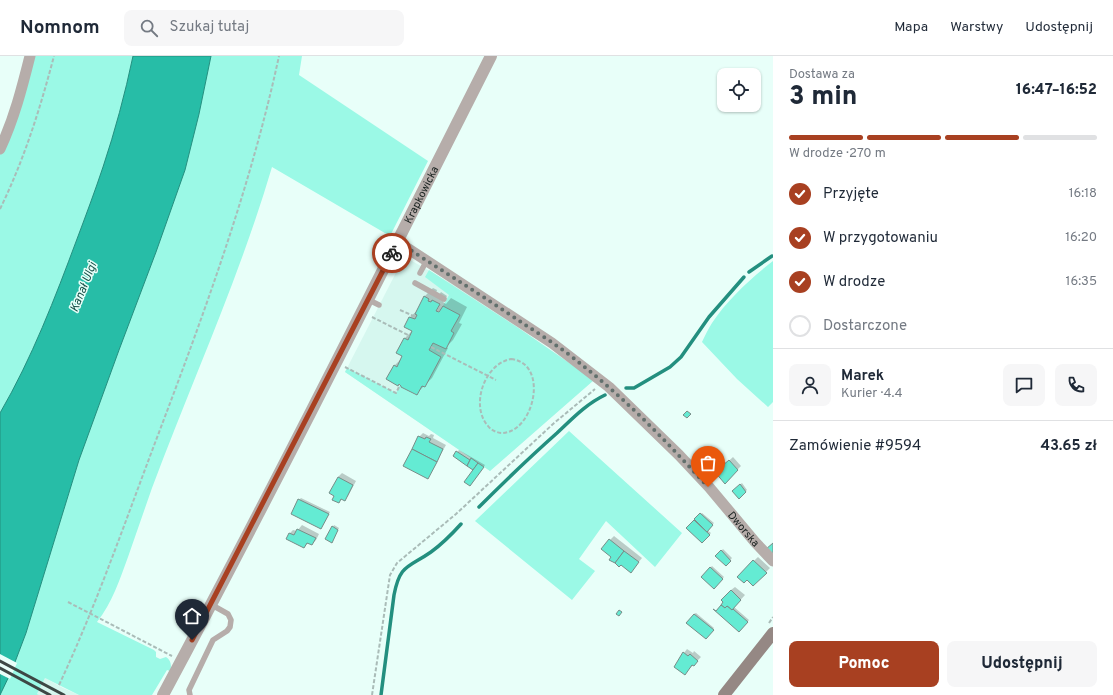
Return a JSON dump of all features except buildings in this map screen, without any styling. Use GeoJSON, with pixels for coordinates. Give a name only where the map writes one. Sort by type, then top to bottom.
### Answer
{"type":"FeatureCollection","features":[{"type":"Feature","properties":{"kind":"main road"},"geometry":{"type":"LineString","coordinates":[[724,695],[773,633]]}},
{"type":"Feature","properties":{"kind":"street"},"geometry":{"type":"LineString","coordinates":[[0,149],[20,97],[30,56]]}},
{"type":"Feature","properties":{"kind":"street","name":"Krapkowicka"},"geometry":{"type":"LineString","coordinates":[[163,695],[374,302],[398,242],[491,56]]}},
{"type":"Feature","properties":{"kind":"street","name":"Dworska"},"geometry":{"type":"LineString","coordinates":[[398,242],[552,343],[604,382],[631,406],[679,455],[773,562]]}},
{"type":"Feature","properties":{"kind":"lane"},"geometry":{"type":"LineString","coordinates":[[420,273],[427,260]]}},
{"type":"Feature","properties":{"kind":"lane"},"geometry":{"type":"LineString","coordinates":[[415,283],[444,299]]}},
{"type":"Feature","properties":{"kind":"lane"},"geometry":{"type":"LineString","coordinates":[[190,695],[189,690],[211,643],[215,638],[227,631],[230,627],[231,620],[228,614],[212,605]]}},
{"type":"Feature","properties":{"kind":"path"},"geometry":{"type":"LineString","coordinates":[[0,209],[14,181],[30,139],[54,56]]}},
{"type":"Feature","properties":{"kind":"path"},"geometry":{"type":"LineString","coordinates":[[59,684],[90,613],[212,291],[249,171],[279,56]]}},
{"type":"Feature","properties":{"kind":"path"},"geometry":{"type":"LineString","coordinates":[[400,310],[416,317]]}},
{"type":"Feature","properties":{"kind":"path"},"geometry":{"type":"LineString","coordinates":[[370,316],[410,336]]}},
{"type":"Feature","properties":{"kind":"path"},"geometry":{"type":"LineString","coordinates":[[431,347],[496,380]]}},
{"type":"Feature","properties":{"kind":"path"},"geometry":{"type":"LineString","coordinates":[[511,359],[522,362],[531,374],[534,392],[530,408],[522,423],[508,432],[497,432],[489,428],[481,413],[480,399],[483,385],[488,376],[498,364],[511,359]]}},
{"type":"Feature","properties":{"kind":"path"},"geometry":{"type":"LineString","coordinates":[[344,366],[396,393],[400,385]]}},
{"type":"Feature","properties":{"kind":"path"},"geometry":{"type":"LineString","coordinates":[[372,695],[390,575],[397,563],[456,514],[553,424],[604,382]]}},
{"type":"Feature","properties":{"kind":"path"},"geometry":{"type":"LineString","coordinates":[[68,602],[182,661]]}},
{"type":"Feature","properties":{"kind":"shaded area"},"geometry":{"type":"Polygon","coordinates":[[[30,56],[133,56],[112,140],[84,221],[33,349],[0,413],[0,149],[30,56]]]}},
{"type":"Feature","properties":{"kind":"shaded area"},"geometry":{"type":"Polygon","coordinates":[[[211,56],[302,56],[299,75],[428,161],[390,236],[272,167],[231,288],[167,448],[122,574],[111,599],[97,622],[154,650],[156,652],[156,657],[160,659],[166,657],[170,661],[170,671],[167,670],[152,695],[79,695],[45,678],[37,694],[39,695],[0,695],[12,670],[26,633],[79,460],[185,170],[211,56]]]}},
{"type":"Feature","properties":{"kind":"shaded area"},"geometry":{"type":"Polygon","coordinates":[[[403,259],[412,261],[454,285],[594,380],[490,471],[345,372],[403,259]]]}},
{"type":"Feature","properties":{"kind":"shaded area"},"geometry":{"type":"Polygon","coordinates":[[[773,261],[773,402],[768,407],[737,379],[702,342],[718,314],[732,298],[773,261]]]}},
{"type":"Feature","properties":{"kind":"shaded area"},"geometry":{"type":"Polygon","coordinates":[[[429,270],[517,327],[594,380],[490,471],[345,372],[347,368],[396,393],[400,385],[416,395],[422,386],[425,387],[441,357],[429,350],[433,343],[446,349],[454,333],[451,331],[460,315],[443,306],[449,295],[425,277],[429,270]]]}},
{"type":"Feature","properties":{"kind":"shaded area"},"geometry":{"type":"Polygon","coordinates":[[[569,431],[682,533],[655,567],[606,521],[579,559],[595,571],[572,600],[475,521],[569,431]]]}},
{"type":"Feature","properties":{"kind":"shaded area"},"geometry":{"type":"Polygon","coordinates":[[[45,678],[63,688],[79,695],[37,694],[45,678]]]}},
{"type":"Feature","properties":{"kind":"water","name":"Kanał Ulgi"},"geometry":{"type":"Polygon","coordinates":[[[133,56],[211,56],[185,170],[79,460],[26,633],[12,670],[0,695],[0,413],[33,349],[84,221],[112,140],[133,56]]]}},
{"type":"Feature","properties":{"kind":"pier"},"geometry":{"type":"Polygon","coordinates":[[[0,654],[17,663],[10,679],[0,674],[0,654]]]}},
{"type":"Feature","properties":{"kind":"waterway"},"geometry":{"type":"LineString","coordinates":[[749,272],[772,256]]}},
{"type":"Feature","properties":{"kind":"waterway"},"geometry":{"type":"LineString","coordinates":[[626,388],[634,388],[670,367],[681,357],[709,317],[744,277]]}},
{"type":"Feature","properties":{"kind":"waterway"},"geometry":{"type":"LineString","coordinates":[[479,507],[585,407],[605,395]]}},
{"type":"Feature","properties":{"kind":"waterway"},"geometry":{"type":"LineString","coordinates":[[381,695],[394,595],[399,577],[411,564],[431,552],[447,539],[461,524]]}},
{"type":"Feature","properties":{"kind":"railway"},"geometry":{"type":"LineString","coordinates":[[0,661],[64,695]]}},
{"type":"Feature","properties":{"kind":"railway"},"geometry":{"type":"LineString","coordinates":[[0,668],[50,695]]}},
{"type":"Feature","properties":{"kind":"way so far"},"geometry":{"type":"LineString","coordinates":[[392,253],[398,242],[552,343],[581,364],[635,410],[708,487]]}},
{"type":"Feature","properties":{"kind":"route"},"geometry":{"type":"LineString","coordinates":[[192,640],[212,605],[392,253]]}}]}
